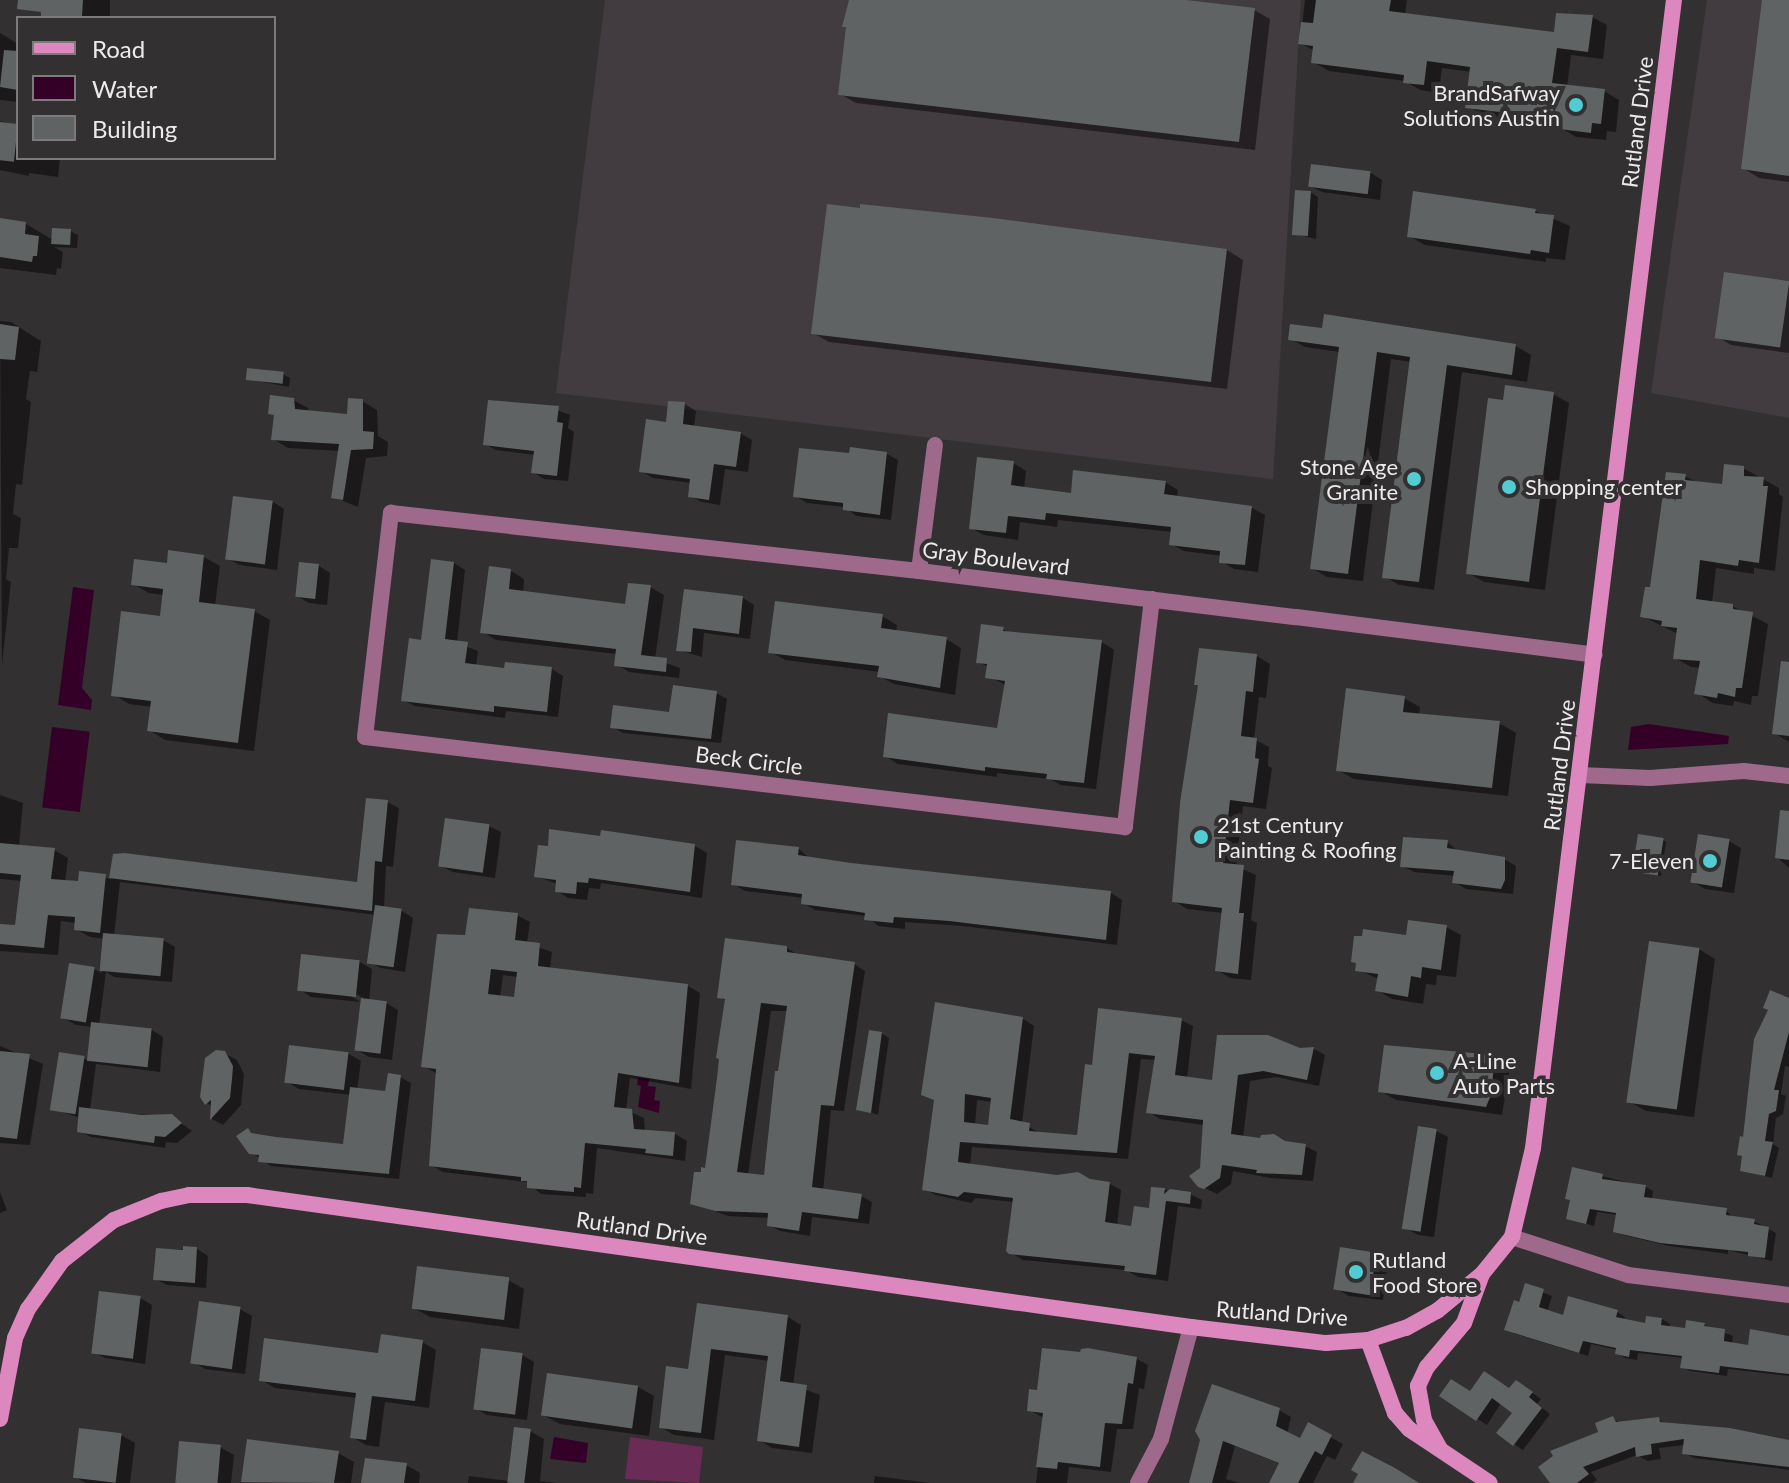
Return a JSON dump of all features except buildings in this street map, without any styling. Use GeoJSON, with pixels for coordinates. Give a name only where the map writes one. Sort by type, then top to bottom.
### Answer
{"type":"FeatureCollection","features":[{"type":"Feature","properties":{"kind":"street","name":"Rutland Drive"},"geometry":{"type":"LineString","coordinates":[[0,1419],[15,1338],[28,1309],[62,1261],[114,1220],[161,1201],[189,1195],[247,1195],[1191,1327],[1326,1343],[1368,1340],[1406,1328],[1437,1311],[1482,1274],[1512,1237],[1533,1148],[1674,0]]}},
{"type":"Feature","properties":{"kind":"street"},"geometry":{"type":"LineString","coordinates":[[919,571],[935,445]]}},
{"type":"Feature","properties":{"kind":"street","name":"Gray Boulevard"},"geometry":{"type":"LineString","coordinates":[[391,513],[919,571],[1595,655]]}},
{"type":"Feature","properties":{"kind":"street","name":"Beck Circle"},"geometry":{"type":"LineString","coordinates":[[391,513],[365,737],[1125,827],[1152,599]]}},
{"type":"Feature","properties":{"kind":"street"},"geometry":{"type":"LineString","coordinates":[[1580,775],[1650,778],[1744,771],[1789,776]]}},
{"type":"Feature","properties":{"kind":"street"},"geometry":{"type":"LineString","coordinates":[[1512,1237],[1628,1275],[1789,1295]]}},
{"type":"Feature","properties":{"kind":"street"},"geometry":{"type":"LineString","coordinates":[[1440,1449],[1424,1420],[1418,1386],[1427,1367],[1464,1323],[1482,1274]]}},
{"type":"Feature","properties":{"kind":"street"},"geometry":{"type":"LineString","coordinates":[[1138,1483],[1161,1439],[1191,1327]]}},
{"type":"Feature","properties":{"kind":"street"},"geometry":{"type":"LineString","coordinates":[[1368,1340],[1395,1413],[1409,1429],[1490,1483]]}},
{"type":"Feature","properties":{"kind":"shaded area"},"geometry":{"type":"Polygon","coordinates":[[[605,0],[1301,0],[1273,479],[556,393],[605,0]]]}},
{"type":"Feature","properties":{"kind":"shaded area"},"geometry":{"type":"Polygon","coordinates":[[[1707,0],[1789,0],[1789,418],[1651,393],[1707,0]]]}},
{"type":"Feature","properties":{"kind":"shaded area"},"geometry":{"type":"Polygon","coordinates":[[[630,1437],[703,1447],[699,1483],[625,1479],[630,1437]]]}},
{"type":"Feature","properties":{"kind":"water"},"geometry":{"type":"Polygon","coordinates":[[[73,587],[94,590],[82,688],[92,700],[91,710],[58,705],[73,587]]]}},
{"type":"Feature","properties":{"kind":"water"},"geometry":{"type":"Polygon","coordinates":[[[1649,724],[1729,736],[1728,744],[1628,750],[1631,727],[1649,724]]]}},
{"type":"Feature","properties":{"kind":"water"},"geometry":{"type":"Polygon","coordinates":[[[52,727],[90,732],[80,812],[42,807],[52,727]]]}},
{"type":"Feature","properties":{"kind":"water"},"geometry":{"type":"Polygon","coordinates":[[[638,1078],[649,1079],[648,1086],[656,1087],[654,1100],[660,1101],[659,1113],[638,1107],[641,1086],[637,1085],[638,1078]]]}},
{"type":"Feature","properties":{"kind":"water"},"geometry":{"type":"Polygon","coordinates":[[[554,1437],[588,1443],[586,1463],[550,1459],[554,1437]]]}},
{"type":"Feature","properties":{"kind":"place","name":"BrandSafway Solutions Austin"},"geometry":{"type":"Point","coordinates":[1576,105]}},
{"type":"Feature","properties":{"kind":"place","name":"Stone Age Granite"},"geometry":{"type":"Point","coordinates":[1414,479]}},
{"type":"Feature","properties":{"kind":"place","name":"Shopping center"},"geometry":{"type":"Point","coordinates":[1509,487]}},
{"type":"Feature","properties":{"kind":"place","name":"21st Century Painting & Roofing"},"geometry":{"type":"Point","coordinates":[1201,837]}},
{"type":"Feature","properties":{"kind":"place","name":"7-Eleven"},"geometry":{"type":"Point","coordinates":[1710,861]}},
{"type":"Feature","properties":{"kind":"place","name":"A-Line Auto Parts"},"geometry":{"type":"Point","coordinates":[1437,1073]}},
{"type":"Feature","properties":{"kind":"place","name":"Rutland Food Store"},"geometry":{"type":"Point","coordinates":[1356,1272]}}]}
